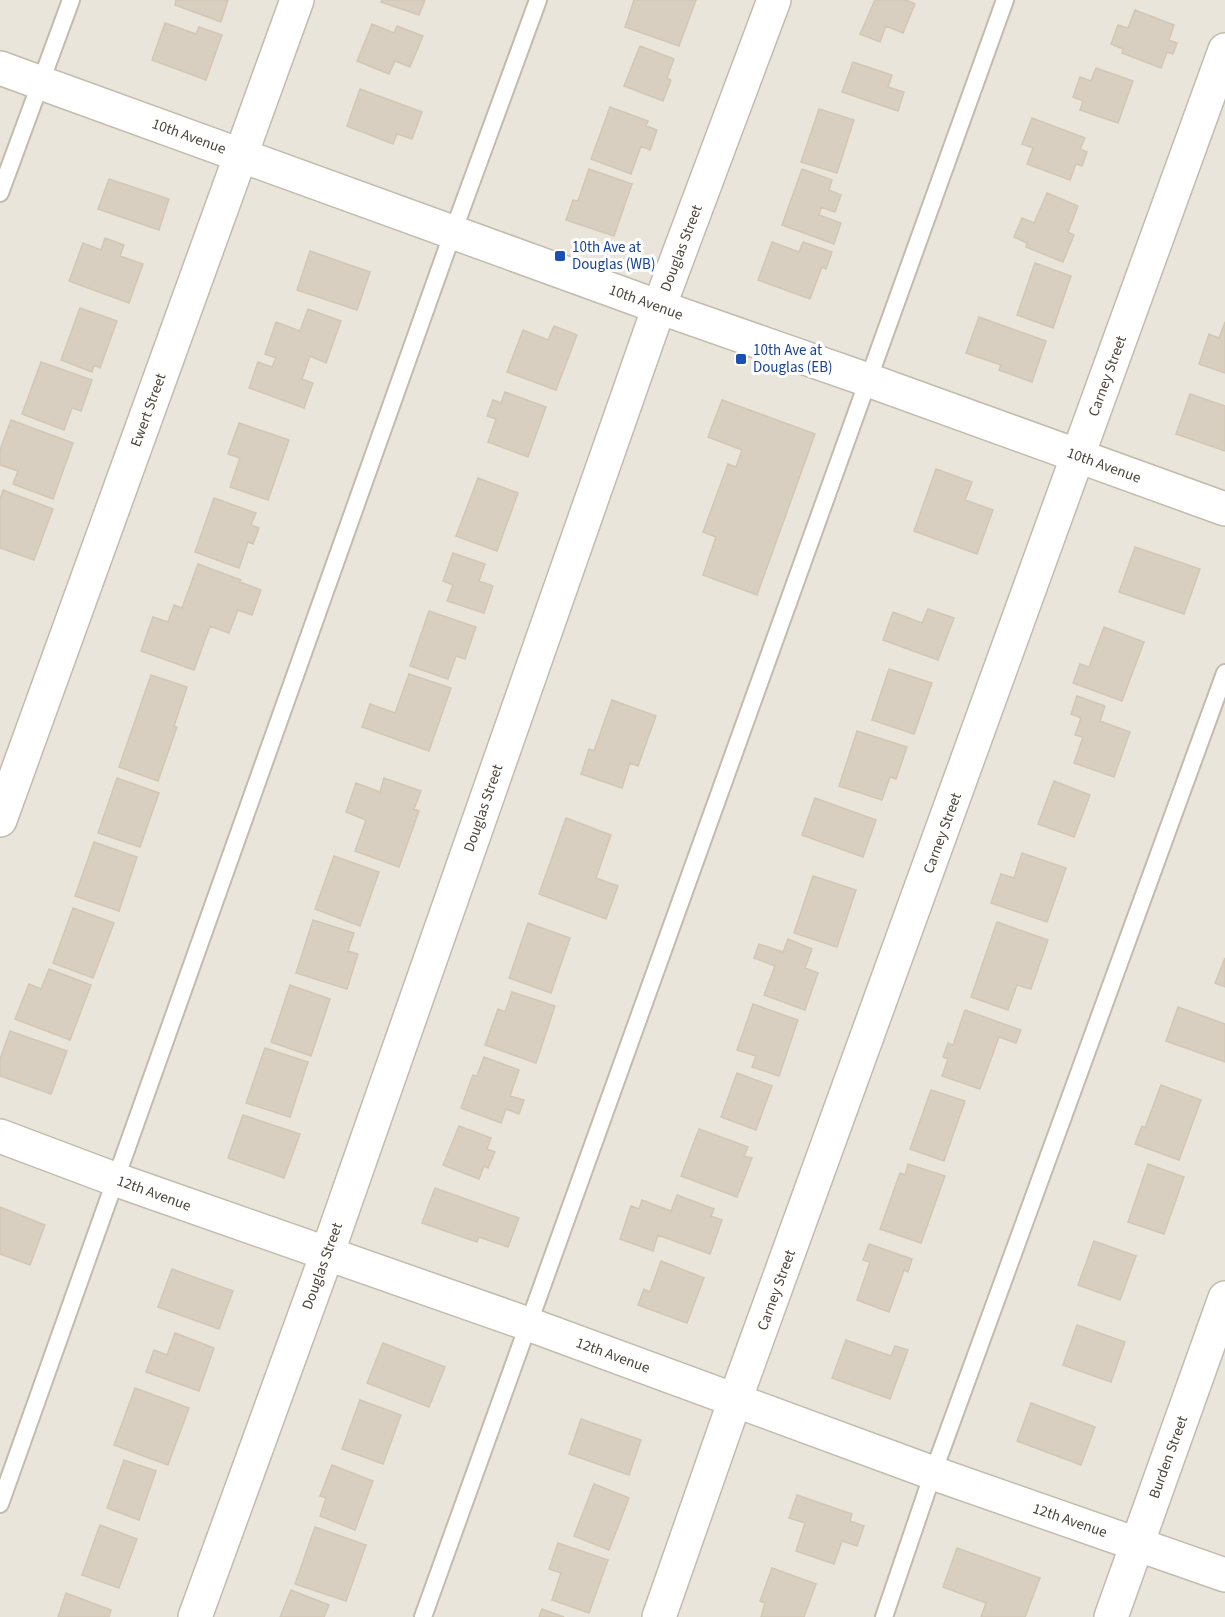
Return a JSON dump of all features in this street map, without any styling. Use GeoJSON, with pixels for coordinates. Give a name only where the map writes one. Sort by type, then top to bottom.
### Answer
{"type":"FeatureCollection","features":[{"type":"Feature","properties":{"kind":"street","name":"Ewert Street"},"geometry":{"type":"LineString","coordinates":[[0,820],[297,0]]}},
{"type":"Feature","properties":{"kind":"street","name":"Douglas Street"},"geometry":{"type":"LineString","coordinates":[[195,1617],[327,1254],[659,307],[774,0]]}},
{"type":"Feature","properties":{"kind":"street","name":"Carney Street"},"geometry":{"type":"LineString","coordinates":[[659,1617],[735,1400],[1225,50]]}},
{"type":"Feature","properties":{"kind":"street","name":"10th Avenue"},"geometry":{"type":"LineString","coordinates":[[0,68],[1225,509]]}},
{"type":"Feature","properties":{"kind":"street","name":"12th Avenue"},"geometry":{"type":"LineString","coordinates":[[0,1136],[117,1180],[528,1324],[933,1473],[1225,1575]]}},
{"type":"Feature","properties":{"kind":"street","name":"Burden Street"},"geometry":{"type":"LineString","coordinates":[[1111,1617],[1225,1298]]}},
{"type":"Feature","properties":{"kind":"lane"},"geometry":{"type":"LineString","coordinates":[[0,193],[71,0]]}},
{"type":"Feature","properties":{"kind":"lane"},"geometry":{"type":"LineString","coordinates":[[0,1504],[453,232],[538,0]]}},
{"type":"Feature","properties":{"kind":"lane"},"geometry":{"type":"LineString","coordinates":[[423,1617],[1005,0]]}},
{"type":"Feature","properties":{"kind":"lane"},"geometry":{"type":"LineString","coordinates":[[884,1617],[933,1473],[1225,673]]}},
{"type":"Feature","properties":{"kind":"shaded area"},"geometry":{"type":"Polygon","coordinates":[[[0,0],[1225,0],[1225,1617],[0,1617],[0,0]]]}},
{"type":"Feature","properties":{"kind":"building"},"geometry":{"type":"Polygon","coordinates":[[[176,0],[228,0],[221,22],[175,5],[176,0]]]}},
{"type":"Feature","properties":{"kind":"building"},"geometry":{"type":"Polygon","coordinates":[[[382,0],[425,0],[419,15],[381,2],[382,0]]]}},
{"type":"Feature","properties":{"kind":"building"},"geometry":{"type":"Polygon","coordinates":[[[634,0],[696,0],[679,46],[625,27],[634,0]]]}},
{"type":"Feature","properties":{"kind":"building"},"geometry":{"type":"Polygon","coordinates":[[[875,0],[906,0],[915,4],[903,33],[886,26],[880,42],[860,34],[875,0]]]}},
{"type":"Feature","properties":{"kind":"building"},"geometry":{"type":"Polygon","coordinates":[[[1135,10],[1174,25],[1169,40],[1177,43],[1173,54],[1167,52],[1161,68],[1122,53],[1123,49],[1111,44],[1118,25],[1128,28],[1135,10]]]}},
{"type":"Feature","properties":{"kind":"building"},"geometry":{"type":"Polygon","coordinates":[[[165,23],[196,34],[199,27],[222,35],[206,80],[152,60],[165,23]]]}},
{"type":"Feature","properties":{"kind":"building"},"geometry":{"type":"Polygon","coordinates":[[[372,24],[394,33],[397,26],[423,36],[410,67],[395,61],[389,74],[357,61],[372,24]]]}},
{"type":"Feature","properties":{"kind":"building"},"geometry":{"type":"Polygon","coordinates":[[[640,46],[674,59],[667,78],[671,80],[663,101],[624,86],[640,46]]]}},
{"type":"Feature","properties":{"kind":"building"},"geometry":{"type":"Polygon","coordinates":[[[853,62],[892,75],[888,87],[904,92],[898,111],[842,92],[853,62]]]}},
{"type":"Feature","properties":{"kind":"building"},"geometry":{"type":"Polygon","coordinates":[[[1096,68],[1133,81],[1118,123],[1080,110],[1083,101],[1073,97],[1080,77],[1091,81],[1096,68]]]}},
{"type":"Feature","properties":{"kind":"building"},"geometry":{"type":"Polygon","coordinates":[[[360,89],[422,112],[412,139],[397,134],[393,144],[347,126],[360,89]]]}},
{"type":"Feature","properties":{"kind":"building"},"geometry":{"type":"Polygon","coordinates":[[[610,107],[648,121],[646,126],[657,130],[650,150],[641,146],[631,174],[591,159],[610,107]]]}},
{"type":"Feature","properties":{"kind":"building"},"geometry":{"type":"Polygon","coordinates":[[[819,109],[854,120],[837,173],[801,162],[819,109]]]}},
{"type":"Feature","properties":{"kind":"building"},"geometry":{"type":"Polygon","coordinates":[[[1032,118],[1085,138],[1080,149],[1087,152],[1082,166],[1076,164],[1070,180],[1027,164],[1033,148],[1022,144],[1032,118]]]}},
{"type":"Feature","properties":{"kind":"building"},"geometry":{"type":"Polygon","coordinates":[[[589,169],[632,184],[614,236],[566,220],[573,200],[578,201],[589,169]]]}},
{"type":"Feature","properties":{"kind":"building"},"geometry":{"type":"Polygon","coordinates":[[[802,169],[832,180],[829,190],[841,195],[835,212],[821,207],[819,215],[841,223],[834,244],[782,225],[802,169]]]}},
{"type":"Feature","properties":{"kind":"building"},"geometry":{"type":"Polygon","coordinates":[[[109,179],[169,199],[159,230],[98,209],[109,179]]]}},
{"type":"Feature","properties":{"kind":"building"},"geometry":{"type":"Polygon","coordinates":[[[1047,193],[1078,206],[1068,232],[1074,235],[1063,262],[1026,247],[1027,243],[1014,237],[1022,218],[1034,223],[1047,193]]]}},
{"type":"Feature","properties":{"kind":"building"},"geometry":{"type":"Polygon","coordinates":[[[105,238],[124,245],[120,256],[143,264],[129,303],[69,281],[83,243],[101,250],[105,238]]]}},
{"type":"Feature","properties":{"kind":"building"},"geometry":{"type":"Polygon","coordinates":[[[772,242],[799,252],[803,242],[832,252],[826,269],[822,267],[810,299],[758,280],[772,242]]]}},
{"type":"Feature","properties":{"kind":"building"},"geometry":{"type":"Polygon","coordinates":[[[310,251],[370,272],[357,310],[297,290],[310,251]]]}},
{"type":"Feature","properties":{"kind":"building"},"geometry":{"type":"Polygon","coordinates":[[[1035,263],[1071,276],[1053,328],[1017,315],[1035,263]]]}},
{"type":"Feature","properties":{"kind":"building"},"geometry":{"type":"Polygon","coordinates":[[[80,308],[117,321],[100,368],[94,365],[92,372],[61,360],[80,308]]]}},
{"type":"Feature","properties":{"kind":"building"},"geometry":{"type":"Polygon","coordinates":[[[308,309],[341,321],[326,363],[310,356],[302,379],[313,383],[304,408],[249,388],[258,362],[272,367],[276,358],[265,354],[276,322],[300,331],[308,309]]]}},
{"type":"Feature","properties":{"kind":"building"},"geometry":{"type":"Polygon","coordinates":[[[979,317],[1046,341],[1032,382],[999,370],[1001,365],[966,353],[979,317]]]}},
{"type":"Feature","properties":{"kind":"building"},"geometry":{"type":"Polygon","coordinates":[[[1225,322],[1225,373],[1199,364],[1209,334],[1219,338],[1225,322]]]}},
{"type":"Feature","properties":{"kind":"building"},"geometry":{"type":"Polygon","coordinates":[[[554,326],[577,335],[556,390],[507,372],[523,330],[548,340],[554,326]]]}},
{"type":"Feature","properties":{"kind":"building"},"geometry":{"type":"Polygon","coordinates":[[[41,362],[92,380],[81,411],[72,408],[64,430],[22,414],[41,362]]]}},
{"type":"Feature","properties":{"kind":"building"},"geometry":{"type":"Polygon","coordinates":[[[505,392],[546,407],[528,457],[488,442],[496,419],[487,416],[493,400],[501,403],[505,392]]]}},
{"type":"Feature","properties":{"kind":"building"},"geometry":{"type":"Polygon","coordinates":[[[1190,394],[1225,406],[1225,451],[1176,434],[1190,394]]]}},
{"type":"Feature","properties":{"kind":"building"},"geometry":{"type":"Polygon","coordinates":[[[722,400],[815,434],[757,595],[703,575],[716,537],[703,532],[728,464],[736,467],[742,450],[708,437],[722,400]]]}},
{"type":"Feature","properties":{"kind":"building"},"geometry":{"type":"Polygon","coordinates":[[[11,420],[73,443],[53,499],[13,484],[18,471],[0,465],[0,450],[11,420]]]}},
{"type":"Feature","properties":{"kind":"building"},"geometry":{"type":"Polygon","coordinates":[[[239,423],[289,440],[268,500],[230,487],[240,458],[228,454],[239,423]]]}},
{"type":"Feature","properties":{"kind":"building"},"geometry":{"type":"Polygon","coordinates":[[[936,469],[972,482],[965,500],[993,510],[977,554],[914,531],[936,469]]]}},
{"type":"Feature","properties":{"kind":"building"},"geometry":{"type":"Polygon","coordinates":[[[478,478],[518,493],[497,551],[456,536],[478,478]]]}},
{"type":"Feature","properties":{"kind":"building"},"geometry":{"type":"Polygon","coordinates":[[[3,490],[53,509],[34,560],[0,548],[0,499],[3,490]]]}},
{"type":"Feature","properties":{"kind":"building"},"geometry":{"type":"Polygon","coordinates":[[[214,498],[256,513],[251,525],[259,528],[253,544],[248,542],[239,568],[195,552],[214,498]]]}},
{"type":"Feature","properties":{"kind":"building"},"geometry":{"type":"Polygon","coordinates":[[[1135,547],[1200,569],[1184,614],[1119,592],[1135,547]]]}},
{"type":"Feature","properties":{"kind":"building"},"geometry":{"type":"Polygon","coordinates":[[[453,553],[485,564],[479,581],[493,586],[484,613],[447,601],[453,585],[443,581],[453,553]]]}},
{"type":"Feature","properties":{"kind":"building"},"geometry":{"type":"Polygon","coordinates":[[[198,564],[261,590],[252,615],[238,610],[229,633],[210,626],[194,670],[141,651],[153,617],[168,622],[174,605],[182,608],[198,564]]]}},
{"type":"Feature","properties":{"kind":"building"},"geometry":{"type":"Polygon","coordinates":[[[928,609],[954,618],[938,660],[883,640],[893,612],[922,623],[928,609]]]}},
{"type":"Feature","properties":{"kind":"building"},"geometry":{"type":"Polygon","coordinates":[[[429,611],[476,627],[465,659],[456,656],[448,679],[410,666],[429,611]]]}},
{"type":"Feature","properties":{"kind":"building"},"geometry":{"type":"Polygon","coordinates":[[[1104,627],[1144,642],[1122,701],[1073,683],[1080,664],[1089,667],[1104,627]]]}},
{"type":"Feature","properties":{"kind":"building"},"geometry":{"type":"Polygon","coordinates":[[[889,669],[932,683],[914,734],[872,720],[889,669]]]}},
{"type":"Feature","properties":{"kind":"building"},"geometry":{"type":"Polygon","coordinates":[[[409,674],[451,688],[429,751],[362,727],[370,704],[395,713],[409,674]]]}},
{"type":"Feature","properties":{"kind":"building"},"geometry":{"type":"Polygon","coordinates":[[[151,675],[187,687],[174,726],[177,727],[158,781],[119,767],[151,675]]]}},
{"type":"Feature","properties":{"kind":"building"},"geometry":{"type":"Polygon","coordinates":[[[1077,696],[1105,706],[1100,721],[1130,732],[1114,777],[1074,763],[1083,737],[1075,735],[1081,718],[1071,714],[1077,696]]]}},
{"type":"Feature","properties":{"kind":"building"},"geometry":{"type":"Polygon","coordinates":[[[612,700],[656,716],[638,766],[630,763],[622,788],[581,774],[589,749],[594,751],[612,700]]]}},
{"type":"Feature","properties":{"kind":"building"},"geometry":{"type":"Polygon","coordinates":[[[857,731],[907,747],[896,779],[890,777],[882,800],[839,786],[857,731]]]}},
{"type":"Feature","properties":{"kind":"building"},"geometry":{"type":"Polygon","coordinates":[[[117,778],[159,793],[140,847],[98,833],[117,778]]]}},
{"type":"Feature","properties":{"kind":"building"},"geometry":{"type":"Polygon","coordinates":[[[384,778],[421,791],[414,809],[419,811],[399,867],[355,851],[366,820],[346,812],[356,783],[380,792],[384,778]]]}},
{"type":"Feature","properties":{"kind":"building"},"geometry":{"type":"Polygon","coordinates":[[[1054,781],[1090,795],[1074,837],[1038,824],[1054,781]]]}},
{"type":"Feature","properties":{"kind":"building"},"geometry":{"type":"Polygon","coordinates":[[[815,798],[876,820],[863,857],[802,835],[815,798]]]}},
{"type":"Feature","properties":{"kind":"building"},"geometry":{"type":"Polygon","coordinates":[[[566,818],[611,835],[596,878],[618,886],[606,919],[539,894],[566,818]]]}},
{"type":"Feature","properties":{"kind":"building"},"geometry":{"type":"Polygon","coordinates":[[[94,842],[137,857],[119,911],[75,896],[94,842]]]}},
{"type":"Feature","properties":{"kind":"building"},"geometry":{"type":"Polygon","coordinates":[[[1022,853],[1066,868],[1047,922],[991,903],[1001,874],[1014,878],[1022,853]]]}},
{"type":"Feature","properties":{"kind":"building"},"geometry":{"type":"Polygon","coordinates":[[[334,856],[379,872],[360,926],[315,909],[334,856]]]}},
{"type":"Feature","properties":{"kind":"building"},"geometry":{"type":"Polygon","coordinates":[[[813,876],[856,890],[837,947],[794,933],[813,876]]]}},
{"type":"Feature","properties":{"kind":"building"},"geometry":{"type":"Polygon","coordinates":[[[73,908],[114,923],[93,978],[53,963],[73,908]]]}},
{"type":"Feature","properties":{"kind":"building"},"geometry":{"type":"Polygon","coordinates":[[[313,920],[354,933],[348,951],[358,954],[347,989],[296,973],[313,920]]]}},
{"type":"Feature","properties":{"kind":"building"},"geometry":{"type":"Polygon","coordinates":[[[997,922],[1048,940],[1031,989],[1017,985],[1008,1010],[971,997],[997,922]]]}},
{"type":"Feature","properties":{"kind":"building"},"geometry":{"type":"Polygon","coordinates":[[[528,923],[570,938],[551,993],[509,978],[528,923]]]}},
{"type":"Feature","properties":{"kind":"building"},"geometry":{"type":"Polygon","coordinates":[[[788,939],[812,949],[805,968],[818,973],[805,1010],[764,995],[775,966],[754,958],[759,944],[783,952],[788,939]]]}},
{"type":"Feature","properties":{"kind":"building"},"geometry":{"type":"Polygon","coordinates":[[[1225,958],[1225,987],[1215,983],[1225,958]]]}},
{"type":"Feature","properties":{"kind":"building"},"geometry":{"type":"Polygon","coordinates":[[[49,969],[91,985],[70,1040],[15,1019],[29,984],[41,989],[49,969]]]}},
{"type":"Feature","properties":{"kind":"building"},"geometry":{"type":"Polygon","coordinates":[[[290,985],[330,999],[311,1056],[271,1042],[290,985]]]}},
{"type":"Feature","properties":{"kind":"building"},"geometry":{"type":"Polygon","coordinates":[[[512,992],[555,1006],[536,1063],[485,1045],[498,1009],[505,1012],[512,992]]]}},
{"type":"Feature","properties":{"kind":"building"},"geometry":{"type":"Polygon","coordinates":[[[753,1004],[798,1020],[779,1076],[752,1067],[756,1056],[737,1050],[753,1004]]]}},
{"type":"Feature","properties":{"kind":"building"},"geometry":{"type":"Polygon","coordinates":[[[1178,1007],[1225,1024],[1225,1062],[1166,1041],[1178,1007]]]}},
{"type":"Feature","properties":{"kind":"building"},"geometry":{"type":"Polygon","coordinates":[[[965,1010],[1021,1030],[1016,1043],[999,1037],[980,1089],[942,1076],[948,1059],[943,1057],[948,1043],[953,1045],[965,1010]]]}},
{"type":"Feature","properties":{"kind":"building"},"geometry":{"type":"Polygon","coordinates":[[[10,1031],[67,1051],[51,1094],[0,1076],[0,1059],[10,1031]]]}},
{"type":"Feature","properties":{"kind":"building"},"geometry":{"type":"Polygon","coordinates":[[[265,1048],[308,1062],[290,1117],[246,1103],[265,1048]]]}},
{"type":"Feature","properties":{"kind":"building"},"geometry":{"type":"Polygon","coordinates":[[[484,1057],[519,1070],[510,1096],[524,1100],[519,1114],[506,1109],[501,1123],[461,1108],[473,1075],[477,1076],[484,1057]]]}},
{"type":"Feature","properties":{"kind":"building"},"geometry":{"type":"Polygon","coordinates":[[[737,1073],[772,1086],[756,1130],[721,1117],[737,1073]]]}},
{"type":"Feature","properties":{"kind":"building"},"geometry":{"type":"Polygon","coordinates":[[[1161,1085],[1201,1100],[1179,1160],[1135,1144],[1142,1126],[1145,1128],[1161,1085]]]}},
{"type":"Feature","properties":{"kind":"building"},"geometry":{"type":"Polygon","coordinates":[[[931,1090],[965,1101],[944,1161],[910,1149],[931,1090]]]}},
{"type":"Feature","properties":{"kind":"building"},"geometry":{"type":"Polygon","coordinates":[[[243,1115],[300,1134],[284,1178],[228,1158],[243,1115]]]}},
{"type":"Feature","properties":{"kind":"building"},"geometry":{"type":"Polygon","coordinates":[[[459,1126],[491,1138],[487,1149],[495,1152],[488,1168],[484,1166],[479,1179],[443,1165],[459,1126]]]}},
{"type":"Feature","properties":{"kind":"building"},"geometry":{"type":"Polygon","coordinates":[[[699,1129],[748,1147],[744,1156],[752,1158],[737,1197],[681,1176],[699,1129]]]}},
{"type":"Feature","properties":{"kind":"building"},"geometry":{"type":"Polygon","coordinates":[[[908,1164],[945,1176],[921,1243],[880,1229],[900,1173],[905,1175],[908,1164]]]}},
{"type":"Feature","properties":{"kind":"building"},"geometry":{"type":"Polygon","coordinates":[[[1148,1164],[1184,1177],[1164,1234],[1128,1222],[1148,1164]]]}},
{"type":"Feature","properties":{"kind":"building"},"geometry":{"type":"Polygon","coordinates":[[[435,1188],[519,1218],[508,1247],[479,1237],[477,1242],[422,1223],[435,1188]]]}},
{"type":"Feature","properties":{"kind":"building"},"geometry":{"type":"Polygon","coordinates":[[[677,1195],[714,1209],[711,1216],[722,1220],[710,1254],[658,1235],[653,1251],[620,1239],[631,1206],[639,1209],[642,1200],[671,1211],[677,1195]]]}},
{"type":"Feature","properties":{"kind":"building"},"geometry":{"type":"Polygon","coordinates":[[[0,1207],[45,1225],[30,1265],[0,1254],[0,1207]]]}},
{"type":"Feature","properties":{"kind":"building"},"geometry":{"type":"Polygon","coordinates":[[[1094,1241],[1136,1256],[1120,1300],[1078,1285],[1094,1241]]]}},
{"type":"Feature","properties":{"kind":"building"},"geometry":{"type":"Polygon","coordinates":[[[869,1244],[912,1259],[908,1272],[904,1270],[889,1312],[857,1300],[870,1262],[863,1260],[869,1244]]]}},
{"type":"Feature","properties":{"kind":"building"},"geometry":{"type":"Polygon","coordinates":[[[661,1261],[704,1278],[687,1323],[638,1305],[644,1289],[650,1292],[661,1261]]]}},
{"type":"Feature","properties":{"kind":"building"},"geometry":{"type":"Polygon","coordinates":[[[172,1269],[233,1291],[219,1329],[158,1307],[172,1269]]]}},
{"type":"Feature","properties":{"kind":"building"},"geometry":{"type":"Polygon","coordinates":[[[1077,1325],[1125,1342],[1111,1382],[1063,1365],[1077,1325]]]}},
{"type":"Feature","properties":{"kind":"building"},"geometry":{"type":"Polygon","coordinates":[[[175,1333],[214,1348],[199,1391],[146,1372],[154,1350],[167,1355],[175,1333]]]}},
{"type":"Feature","properties":{"kind":"building"},"geometry":{"type":"Polygon","coordinates":[[[846,1340],[891,1356],[895,1346],[908,1350],[890,1399],[832,1378],[846,1340]]]}},
{"type":"Feature","properties":{"kind":"building"},"geometry":{"type":"Polygon","coordinates":[[[383,1343],[445,1367],[429,1407],[367,1383],[383,1343]]]}},
{"type":"Feature","properties":{"kind":"building"},"geometry":{"type":"Polygon","coordinates":[[[135,1388],[189,1408],[168,1465],[114,1445],[135,1388]]]}},
{"type":"Feature","properties":{"kind":"building"},"geometry":{"type":"Polygon","coordinates":[[[360,1400],[401,1415],[383,1464],[342,1449],[360,1400]]]}},
{"type":"Feature","properties":{"kind":"building"},"geometry":{"type":"Polygon","coordinates":[[[1031,1403],[1095,1427],[1081,1465],[1017,1441],[1031,1403]]]}},
{"type":"Feature","properties":{"kind":"building"},"geometry":{"type":"Polygon","coordinates":[[[581,1419],[641,1440],[629,1475],[569,1454],[581,1419]]]}},
{"type":"Feature","properties":{"kind":"building"},"geometry":{"type":"Polygon","coordinates":[[[124,1460],[156,1471],[139,1520],[107,1508],[124,1460]]]}},
{"type":"Feature","properties":{"kind":"building"},"geometry":{"type":"Polygon","coordinates":[[[332,1465],[373,1481],[355,1530],[320,1516],[326,1498],[320,1496],[332,1465]]]}},
{"type":"Feature","properties":{"kind":"building"},"geometry":{"type":"Polygon","coordinates":[[[594,1484],[629,1498],[609,1550],[574,1536],[594,1484]]]}},
{"type":"Feature","properties":{"kind":"building"},"geometry":{"type":"Polygon","coordinates":[[[797,1495],[852,1514],[850,1521],[864,1526],[857,1546],[842,1541],[834,1564],[796,1551],[805,1523],[789,1518],[797,1495]]]}},
{"type":"Feature","properties":{"kind":"building"},"geometry":{"type":"Polygon","coordinates":[[[100,1525],[137,1539],[119,1588],[82,1575],[100,1525]]]}},
{"type":"Feature","properties":{"kind":"building"},"geometry":{"type":"Polygon","coordinates":[[[315,1527],[366,1545],[346,1601],[295,1584],[315,1527]]]}},
{"type":"Feature","properties":{"kind":"building"},"geometry":{"type":"Polygon","coordinates":[[[558,1543],[608,1560],[589,1613],[552,1600],[561,1573],[549,1569],[558,1543]]]}},
{"type":"Feature","properties":{"kind":"building"},"geometry":{"type":"Polygon","coordinates":[[[957,1548],[1040,1578],[1025,1617],[981,1617],[986,1603],[943,1587],[957,1548]]]}},
{"type":"Feature","properties":{"kind":"building"},"geometry":{"type":"Polygon","coordinates":[[[772,1568],[816,1584],[804,1617],[761,1617],[765,1603],[760,1601],[772,1568]]]}},
{"type":"Feature","properties":{"kind":"building"},"geometry":{"type":"Polygon","coordinates":[[[291,1590],[329,1605],[324,1617],[280,1617],[291,1590]]]}},
{"type":"Feature","properties":{"kind":"building"},"geometry":{"type":"Polygon","coordinates":[[[66,1593],[111,1610],[109,1617],[58,1617],[66,1593]]]}},
{"type":"Feature","properties":{"kind":"building"},"geometry":{"type":"Polygon","coordinates":[[[542,1609],[564,1617],[539,1617],[542,1609]]]}},
{"type":"Feature","properties":{"kind":"place","name":"10th Ave at Douglas (WB)"},"geometry":{"type":"Point","coordinates":[560,256]}},
{"type":"Feature","properties":{"kind":"place","name":"10th Ave at Douglas (EB)"},"geometry":{"type":"Point","coordinates":[741,359]}}]}
